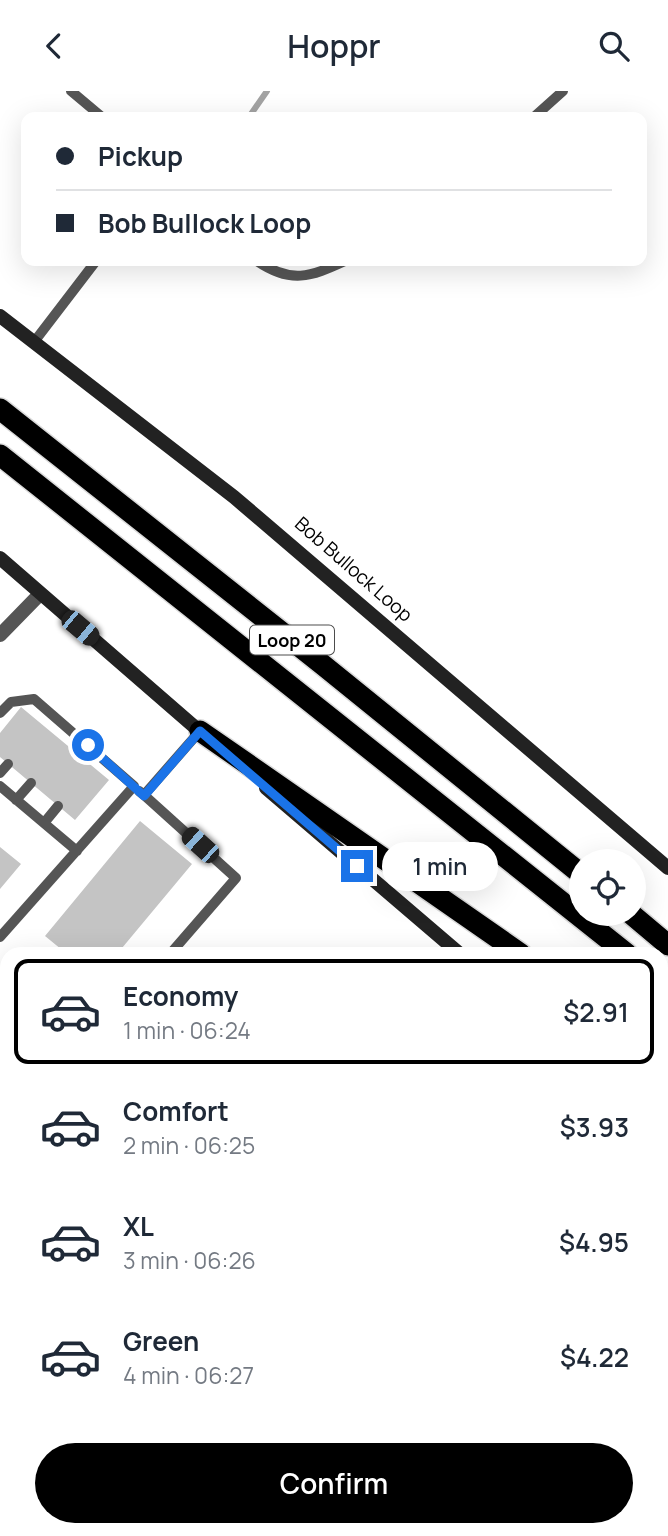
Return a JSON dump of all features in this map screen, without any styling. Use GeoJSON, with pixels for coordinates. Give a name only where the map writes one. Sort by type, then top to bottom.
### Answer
{"type":"FeatureCollection","features":[{"type":"Feature","properties":{"kind":"highway","name":"Loop 20"},"geometry":{"type":"LineString","coordinates":[[0,409],[569,864]]}},
{"type":"Feature","properties":{"kind":"highway","name":"Loop 20"},"geometry":{"type":"LineString","coordinates":[[0,455],[617,947]]}},
{"type":"Feature","properties":{"kind":"highway"},"geometry":{"type":"LineString","coordinates":[[200,731],[511,947]]}},
{"type":"Feature","properties":{"kind":"highway"},"geometry":{"type":"LineString","coordinates":[[645,926],[668,945]]}},
{"type":"Feature","properties":{"kind":"main road","name":"Bob Bullock Loop"},"geometry":{"type":"LineString","coordinates":[[0,316],[234,497],[668,868]]}},
{"type":"Feature","properties":{"kind":"main road"},"geometry":{"type":"LineString","coordinates":[[0,558],[452,947]]}},
{"type":"Feature","properties":{"kind":"street"},"geometry":{"type":"LineString","coordinates":[[0,635],[40,594]]}},
{"type":"Feature","properties":{"kind":"lane"},"geometry":{"type":"LineString","coordinates":[[71,91],[96,112]]}},
{"type":"Feature","properties":{"kind":"lane"},"geometry":{"type":"LineString","coordinates":[[540,112],[563,91]]}},
{"type":"Feature","properties":{"kind":"lane"},"geometry":{"type":"LineString","coordinates":[[34,342],[92,266]]}},
{"type":"Feature","properties":{"kind":"lane"},"geometry":{"type":"LineString","coordinates":[[265,266],[289,277],[315,275],[334,266]]}},
{"type":"Feature","properties":{"kind":"lane"},"geometry":{"type":"LineString","coordinates":[[0,713],[11,702],[34,699],[236,878],[176,947]]}},
{"type":"Feature","properties":{"kind":"lane"},"geometry":{"type":"LineString","coordinates":[[43,725],[52,714]]}},
{"type":"Feature","properties":{"kind":"lane"},"geometry":{"type":"LineString","coordinates":[[144,796],[200,731]]}},
{"type":"Feature","properties":{"kind":"lane"},"geometry":{"type":"LineString","coordinates":[[65,743],[75,733]]}},
{"type":"Feature","properties":{"kind":"lane"},"geometry":{"type":"LineString","coordinates":[[93,766],[101,757]]}},
{"type":"Feature","properties":{"kind":"lane"},"geometry":{"type":"LineString","coordinates":[[16,800],[31,783]]}},
{"type":"Feature","properties":{"kind":"lane"},"geometry":{"type":"LineString","coordinates":[[0,786],[76,851]]}},
{"type":"Feature","properties":{"kind":"lane"},"geometry":{"type":"LineString","coordinates":[[0,937],[134,786]]}},
{"type":"Feature","properties":{"kind":"lane"},"geometry":{"type":"LineString","coordinates":[[44,823],[58,806]]}},
{"type":"Feature","properties":{"kind":"building"},"geometry":{"type":"Polygon","coordinates":[[[21,707],[109,780],[75,820],[0,757],[0,733],[21,707]]]}},
{"type":"Feature","properties":{"kind":"building"},"geometry":{"type":"Polygon","coordinates":[[[140,821],[192,864],[123,947],[58,947],[45,936],[140,821]]]}},
{"type":"Feature","properties":{"kind":"building"},"geometry":{"type":"Polygon","coordinates":[[[0,847],[21,864],[0,889],[0,847]]]}},
{"type":"Feature","properties":{"kind":"waterway"},"geometry":{"type":"LineString","coordinates":[[252,112],[267,91]]}},
{"type":"Feature","properties":{"kind":"route"},"geometry":{"type":"LineString","coordinates":[[88,745],[144,796],[200,731],[357,866]]}}]}
